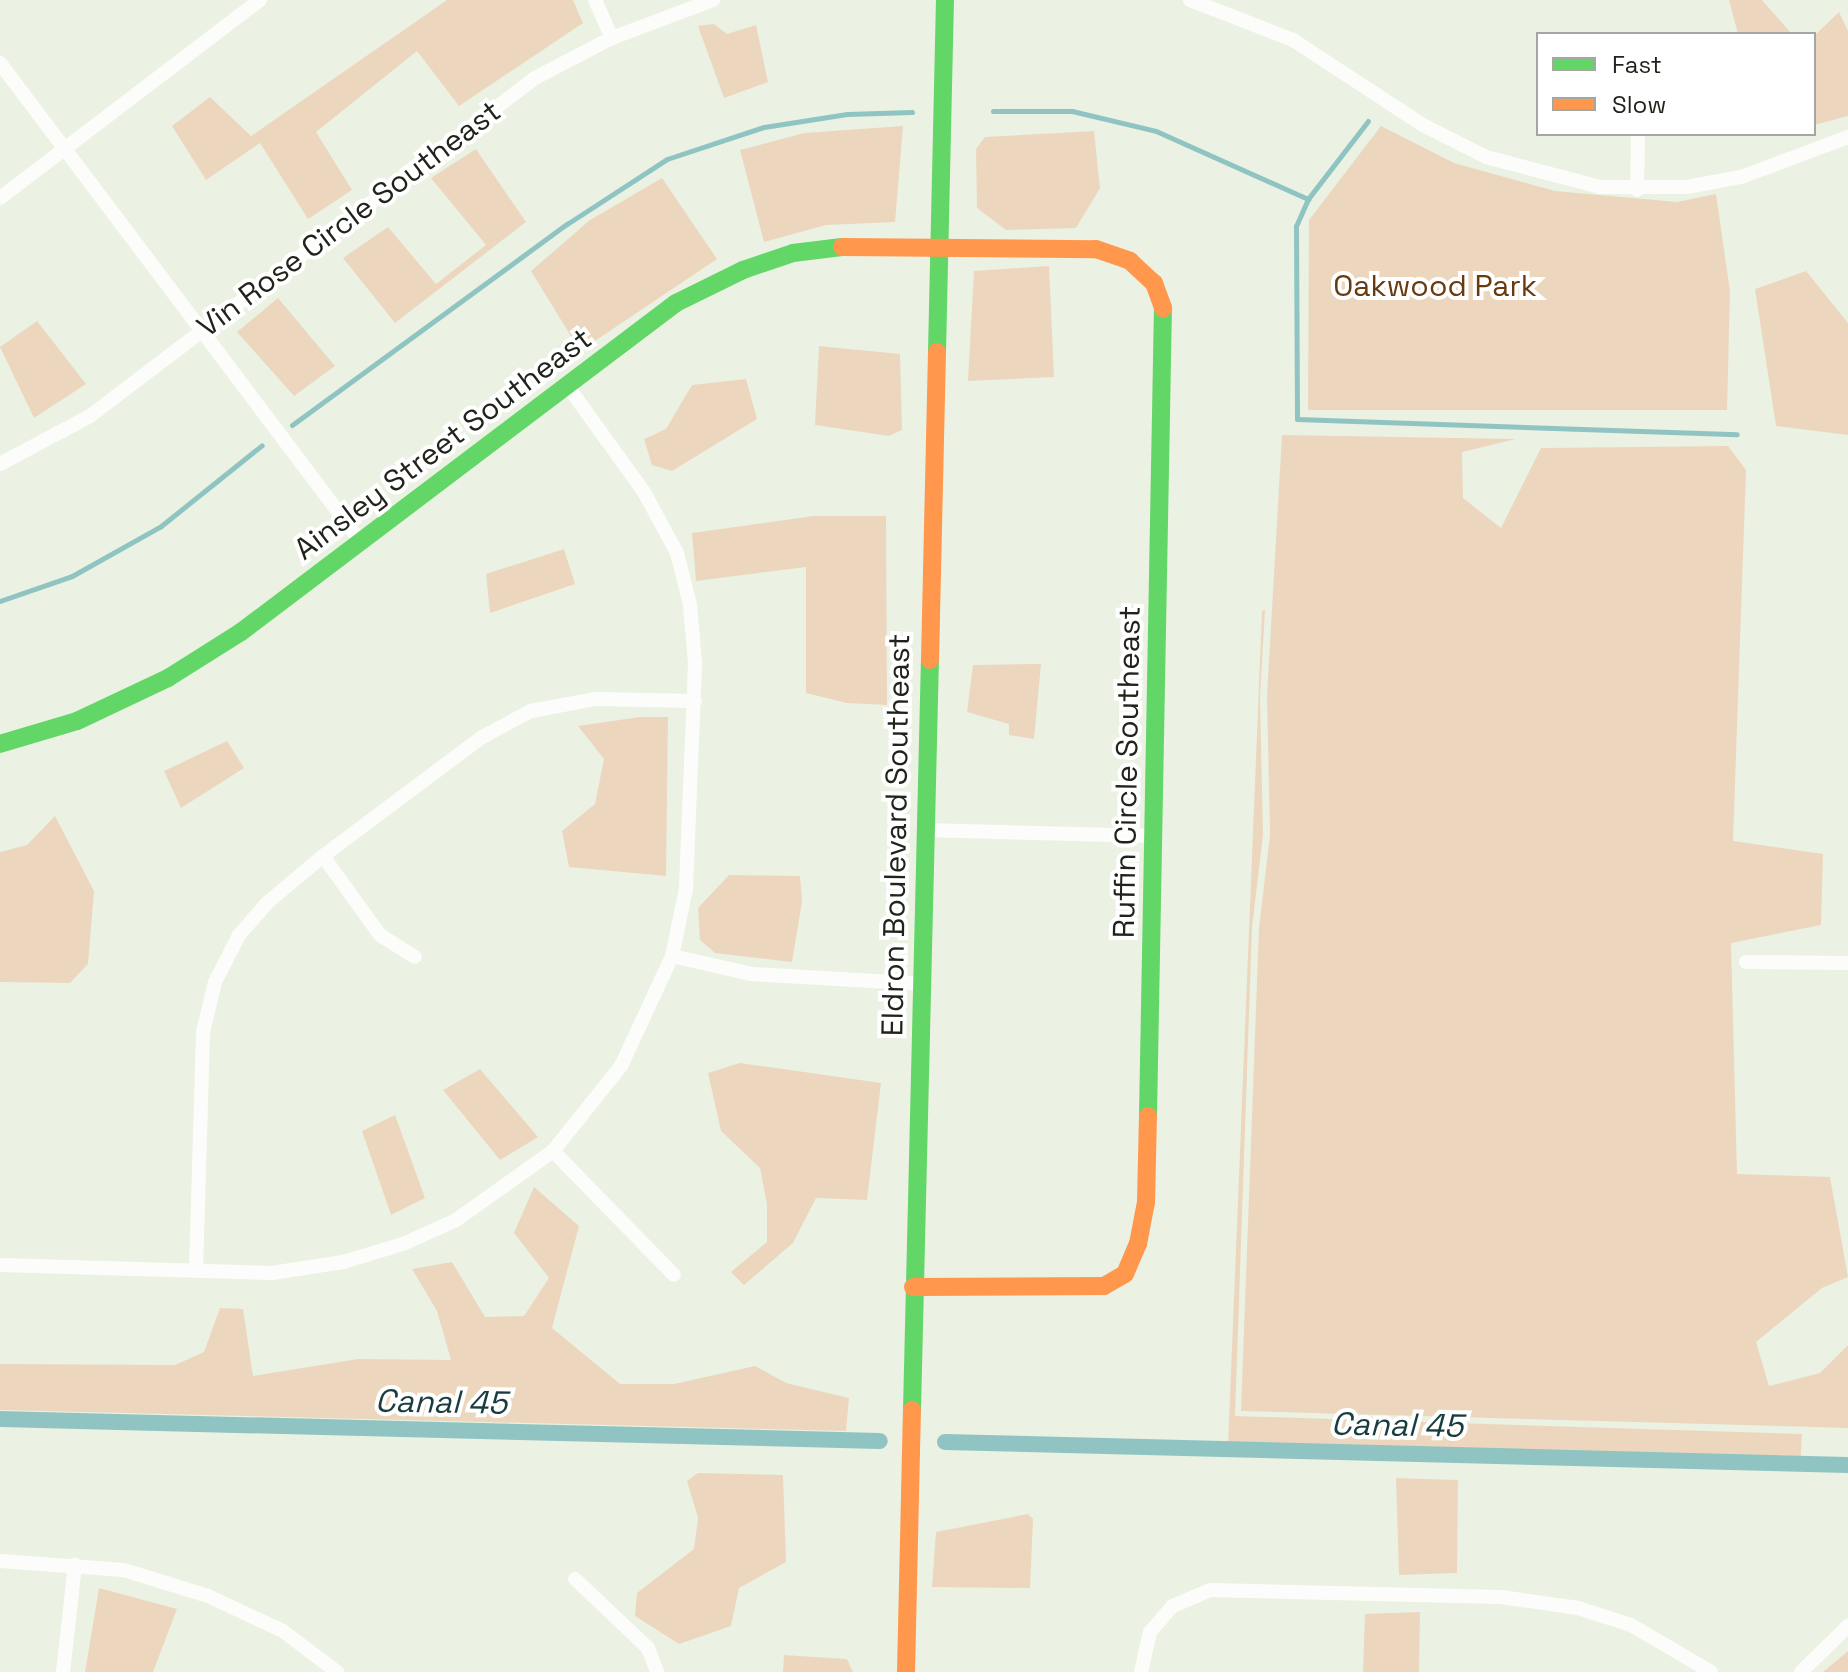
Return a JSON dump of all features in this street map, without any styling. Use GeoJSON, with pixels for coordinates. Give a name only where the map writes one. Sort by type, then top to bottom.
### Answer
{"type":"FeatureCollection","features":[{"type":"Feature","properties":{"kind":"street"},"geometry":{"type":"LineString","coordinates":[[0,198],[260,0]]}},
{"type":"Feature","properties":{"kind":"street"},"geometry":{"type":"LineString","coordinates":[[595,0],[612,38]]}},
{"type":"Feature","properties":{"kind":"street","name":"Vin Rose Circle Southeast"},"geometry":{"type":"LineString","coordinates":[[0,464],[90,416],[201,328],[535,78],[612,38],[713,0]]}},
{"type":"Feature","properties":{"kind":"street","name":"Eldron Boulevard Southeast"},"geometry":{"type":"LineString","coordinates":[[906,1672],[945,0]]}},
{"type":"Feature","properties":{"kind":"street"},"geometry":{"type":"LineString","coordinates":[[1190,0],[1293,40],[1423,125],[1486,157],[1559,179],[1637,190],[1741,177],[1848,137]]}},
{"type":"Feature","properties":{"kind":"street"},"geometry":{"type":"LineString","coordinates":[[0,63],[63,151],[201,328],[361,542]]}},
{"type":"Feature","properties":{"kind":"street"},"geometry":{"type":"LineString","coordinates":[[1637,190],[1638,136]]}},
{"type":"Feature","properties":{"kind":"street","name":"Ainsley Street Southeast"},"geometry":{"type":"LineString","coordinates":[[0,744],[77,721],[168,678],[241,632],[676,303],[743,270],[793,253],[863,244],[937,246]]}},
{"type":"Feature","properties":{"kind":"street","name":"Ruffin Circle Southeast"},"geometry":{"type":"LineString","coordinates":[[913,1287],[1073,1290],[1104,1286],[1125,1274],[1138,1244],[1146,1202],[1166,317],[1154,283],[1130,261],[1096,249],[937,246]]}},
{"type":"Feature","properties":{"kind":"street"},"geometry":{"type":"LineString","coordinates":[[0,1265],[272,1273],[343,1262],[403,1244],[469,1212],[553,1151],[621,1066],[672,956],[686,889],[695,701],[690,605],[677,553],[644,492],[566,384]]}},
{"type":"Feature","properties":{"kind":"street"},"geometry":{"type":"LineString","coordinates":[[196,1270],[203,1032],[215,982],[239,935],[268,902],[323,856],[482,737],[531,711],[596,699],[695,701]]}},
{"type":"Feature","properties":{"kind":"street"},"geometry":{"type":"LineString","coordinates":[[924,830],[1153,836]]}},
{"type":"Feature","properties":{"kind":"street"},"geometry":{"type":"LineString","coordinates":[[323,856],[380,935],[415,957]]}},
{"type":"Feature","properties":{"kind":"street"},"geometry":{"type":"LineString","coordinates":[[672,956],[751,974],[922,984]]}},
{"type":"Feature","properties":{"kind":"street"},"geometry":{"type":"LineString","coordinates":[[1746,962],[1848,963]]}},
{"type":"Feature","properties":{"kind":"street"},"geometry":{"type":"LineString","coordinates":[[553,1151],[674,1275]]}},
{"type":"Feature","properties":{"kind":"street"},"geometry":{"type":"LineString","coordinates":[[0,1561],[124,1570],[208,1596],[283,1631],[337,1672]]}},
{"type":"Feature","properties":{"kind":"street"},"geometry":{"type":"LineString","coordinates":[[63,1672],[75,1565]]}},
{"type":"Feature","properties":{"kind":"street"},"geometry":{"type":"LineString","coordinates":[[575,1579],[648,1648],[657,1672]]}},
{"type":"Feature","properties":{"kind":"street"},"geometry":{"type":"LineString","coordinates":[[1141,1672],[1150,1632],[1173,1606],[1210,1590],[1501,1597],[1578,1608],[1631,1625],[1711,1672]]}},
{"type":"Feature","properties":{"kind":"street"},"geometry":{"type":"LineString","coordinates":[[1801,1672],[1848,1626]]}},
{"type":"Feature","properties":{"kind":"green space"},"geometry":{"type":"Polygon","coordinates":[[[447,0],[573,0],[583,23],[459,106],[417,51],[316,132],[352,190],[308,219],[260,143],[206,180],[172,126],[210,97],[251,136],[447,0]]]}},
{"type":"Feature","properties":{"kind":"green space"},"geometry":{"type":"Polygon","coordinates":[[[1729,0],[1762,0],[1790,32],[1737,32],[1729,0]]]}},
{"type":"Feature","properties":{"kind":"green space"},"geometry":{"type":"Polygon","coordinates":[[[1839,12],[1848,31],[1848,116],[1816,124],[1816,34],[1839,12]]]}},
{"type":"Feature","properties":{"kind":"green space"},"geometry":{"type":"Polygon","coordinates":[[[714,24],[727,34],[756,25],[768,82],[724,98],[698,26],[714,24]]]}},
{"type":"Feature","properties":{"kind":"green space"},"geometry":{"type":"Polygon","coordinates":[[[903,126],[895,222],[826,225],[764,242],[740,150],[804,133],[903,126]]]}},
{"type":"Feature","properties":{"kind":"green space","name":"Oakwood Park"},"geometry":{"type":"Polygon","coordinates":[[[1381,126],[1454,163],[1555,191],[1677,202],[1716,194],[1730,291],[1727,410],[1308,410],[1309,220],[1381,126]]]}},
{"type":"Feature","properties":{"kind":"green space"},"geometry":{"type":"Polygon","coordinates":[[[1094,131],[1100,188],[1076,228],[1006,230],[977,208],[976,149],[985,137],[1094,131]]]}},
{"type":"Feature","properties":{"kind":"green space"},"geometry":{"type":"Polygon","coordinates":[[[476,149],[526,222],[395,323],[343,258],[388,227],[436,284],[486,245],[431,178],[476,149]]]}},
{"type":"Feature","properties":{"kind":"green space"},"geometry":{"type":"Polygon","coordinates":[[[662,178],[717,259],[580,351],[531,271],[590,220],[662,178]]]}},
{"type":"Feature","properties":{"kind":"green space"},"geometry":{"type":"Polygon","coordinates":[[[1049,266],[1054,377],[968,381],[974,271],[1049,266]]]}},
{"type":"Feature","properties":{"kind":"green space"},"geometry":{"type":"Polygon","coordinates":[[[1806,271],[1848,323],[1848,435],[1776,426],[1755,289],[1806,271]]]}},
{"type":"Feature","properties":{"kind":"green space"},"geometry":{"type":"Polygon","coordinates":[[[278,298],[335,366],[294,396],[237,332],[278,298]]]}},
{"type":"Feature","properties":{"kind":"green space"},"geometry":{"type":"Polygon","coordinates":[[[37,321],[86,384],[34,418],[0,347],[37,321]]]}},
{"type":"Feature","properties":{"kind":"green space"},"geometry":{"type":"Polygon","coordinates":[[[819,346],[900,354],[902,430],[889,436],[815,425],[819,346]]]}},
{"type":"Feature","properties":{"kind":"green space"},"geometry":{"type":"Polygon","coordinates":[[[746,379],[757,419],[672,471],[652,465],[644,439],[666,429],[692,385],[746,379]]]}},
{"type":"Feature","properties":{"kind":"green space"},"geometry":{"type":"Polygon","coordinates":[[[1282,435],[1516,439],[1462,452],[1463,498],[1501,528],[1541,448],[1728,446],[1746,470],[1733,841],[1823,854],[1821,925],[1731,943],[1737,1174],[1830,1177],[1848,1277],[1822,1288],[1756,1342],[1769,1386],[1820,1373],[1848,1345],[1848,1428],[1241,1411],[1259,928],[1270,835],[1267,696],[1282,435]]]}},
{"type":"Feature","properties":{"kind":"green space"},"geometry":{"type":"Polygon","coordinates":[[[813,516],[886,516],[887,705],[847,703],[806,693],[806,567],[696,581],[692,533],[813,516]]]}},
{"type":"Feature","properties":{"kind":"green space"},"geometry":{"type":"Polygon","coordinates":[[[564,549],[575,584],[490,613],[486,574],[564,549]]]}},
{"type":"Feature","properties":{"kind":"green space"},"geometry":{"type":"Polygon","coordinates":[[[1265,610],[1260,696],[1263,835],[1252,928],[1235,1416],[1802,1434],[1800,1471],[1228,1446],[1262,611],[1265,610]]]}},
{"type":"Feature","properties":{"kind":"green space"},"geometry":{"type":"Polygon","coordinates":[[[1041,664],[1034,739],[1009,735],[1009,724],[967,712],[973,665],[1041,664]]]}},
{"type":"Feature","properties":{"kind":"green space"},"geometry":{"type":"Polygon","coordinates":[[[640,717],[668,717],[666,876],[569,867],[562,831],[595,804],[604,759],[578,726],[640,717]]]}},
{"type":"Feature","properties":{"kind":"green space"},"geometry":{"type":"Polygon","coordinates":[[[227,741],[244,768],[181,808],[164,771],[227,741]]]}},
{"type":"Feature","properties":{"kind":"green space"},"geometry":{"type":"Polygon","coordinates":[[[55,816],[94,891],[88,964],[70,983],[0,982],[0,852],[27,845],[55,816]]]}},
{"type":"Feature","properties":{"kind":"green space"},"geometry":{"type":"Polygon","coordinates":[[[729,875],[800,876],[802,902],[792,962],[715,953],[700,940],[698,908],[729,875]]]}},
{"type":"Feature","properties":{"kind":"green space"},"geometry":{"type":"Polygon","coordinates":[[[740,1063],[881,1083],[867,1200],[816,1198],[793,1243],[744,1285],[731,1272],[767,1242],[767,1204],[760,1168],[721,1131],[708,1073],[740,1063]]]}},
{"type":"Feature","properties":{"kind":"green space"},"geometry":{"type":"Polygon","coordinates":[[[480,1069],[538,1137],[500,1160],[443,1090],[480,1069]]]}},
{"type":"Feature","properties":{"kind":"green space"},"geometry":{"type":"Polygon","coordinates":[[[395,1115],[425,1198],[391,1215],[362,1131],[395,1115]]]}},
{"type":"Feature","properties":{"kind":"green space"},"geometry":{"type":"Polygon","coordinates":[[[534,1187],[579,1226],[552,1328],[620,1384],[674,1384],[755,1366],[786,1383],[849,1398],[846,1431],[0,1410],[0,1364],[175,1365],[204,1352],[220,1308],[243,1309],[253,1376],[358,1359],[451,1360],[437,1311],[412,1269],[452,1262],[485,1317],[524,1316],[549,1278],[514,1233],[534,1187]]]}},
{"type":"Feature","properties":{"kind":"green space"},"geometry":{"type":"Polygon","coordinates":[[[698,1473],[783,1475],[786,1562],[739,1588],[731,1626],[679,1644],[635,1616],[637,1593],[694,1549],[698,1518],[687,1481],[698,1473]]]}},
{"type":"Feature","properties":{"kind":"green space"},"geometry":{"type":"Polygon","coordinates":[[[1396,1478],[1458,1480],[1457,1573],[1399,1575],[1396,1478]]]}},
{"type":"Feature","properties":{"kind":"green space"},"geometry":{"type":"Polygon","coordinates":[[[1028,1514],[1033,1519],[1030,1588],[932,1587],[936,1532],[1028,1514]]]}},
{"type":"Feature","properties":{"kind":"green space"},"geometry":{"type":"Polygon","coordinates":[[[99,1588],[177,1609],[153,1672],[85,1672],[99,1588]]]}},
{"type":"Feature","properties":{"kind":"green space"},"geometry":{"type":"Polygon","coordinates":[[[1420,1612],[1419,1672],[1363,1672],[1365,1614],[1420,1612]]]}},
{"type":"Feature","properties":{"kind":"green space"},"geometry":{"type":"Polygon","coordinates":[[[1848,1651],[1848,1672],[1823,1672],[1848,1651]]]}},
{"type":"Feature","properties":{"kind":"green space"},"geometry":{"type":"Polygon","coordinates":[[[784,1655],[847,1659],[853,1672],[783,1672],[784,1655]]]}},
{"type":"Feature","properties":{"kind":"waterway"},"geometry":{"type":"LineString","coordinates":[[993,111],[1072,111],[1156,131],[1308,199]]}},
{"type":"Feature","properties":{"kind":"waterway"},"geometry":{"type":"LineString","coordinates":[[292,425],[567,224],[667,159],[764,127],[847,114],[912,112]]}},
{"type":"Feature","properties":{"kind":"waterway"},"geometry":{"type":"LineString","coordinates":[[1368,121],[1308,199],[1296,226],[1297,419],[1737,434]]}},
{"type":"Feature","properties":{"kind":"waterway"},"geometry":{"type":"LineString","coordinates":[[0,601],[72,576],[161,526],[262,445]]}},
{"type":"Feature","properties":{"kind":"waterway","name":"Canal 45"},"geometry":{"type":"LineString","coordinates":[[0,1419],[880,1441]]}},
{"type":"Feature","properties":{"kind":"waterway","name":"Canal 45"},"geometry":{"type":"LineString","coordinates":[[945,1442],[1848,1465]]}},
{"type":"Feature","properties":{"kind":"traffic: fast"},"geometry":{"type":"LineString","coordinates":[[937,352],[945,0]]}},
{"type":"Feature","properties":{"kind":"traffic: fast"},"geometry":{"type":"LineString","coordinates":[[0,744],[77,721],[168,678],[241,632],[676,303],[743,270],[793,253],[842,247]]}},
{"type":"Feature","properties":{"kind":"traffic: fast"},"geometry":{"type":"LineString","coordinates":[[1148,1116],[1163,308]]}},
{"type":"Feature","properties":{"kind":"traffic: fast"},"geometry":{"type":"LineString","coordinates":[[912,1410],[930,660]]}},
{"type":"Feature","properties":{"kind":"traffic: slow"},"geometry":{"type":"LineString","coordinates":[[842,247],[1096,249],[1130,261],[1154,283],[1163,308]]}},
{"type":"Feature","properties":{"kind":"traffic: slow"},"geometry":{"type":"LineString","coordinates":[[930,660],[937,352]]}},
{"type":"Feature","properties":{"kind":"traffic: slow"},"geometry":{"type":"LineString","coordinates":[[913,1287],[1104,1286],[1125,1274],[1138,1244],[1146,1202],[1148,1116]]}},
{"type":"Feature","properties":{"kind":"traffic: slow"},"geometry":{"type":"LineString","coordinates":[[906,1672],[912,1410]]}}]}
